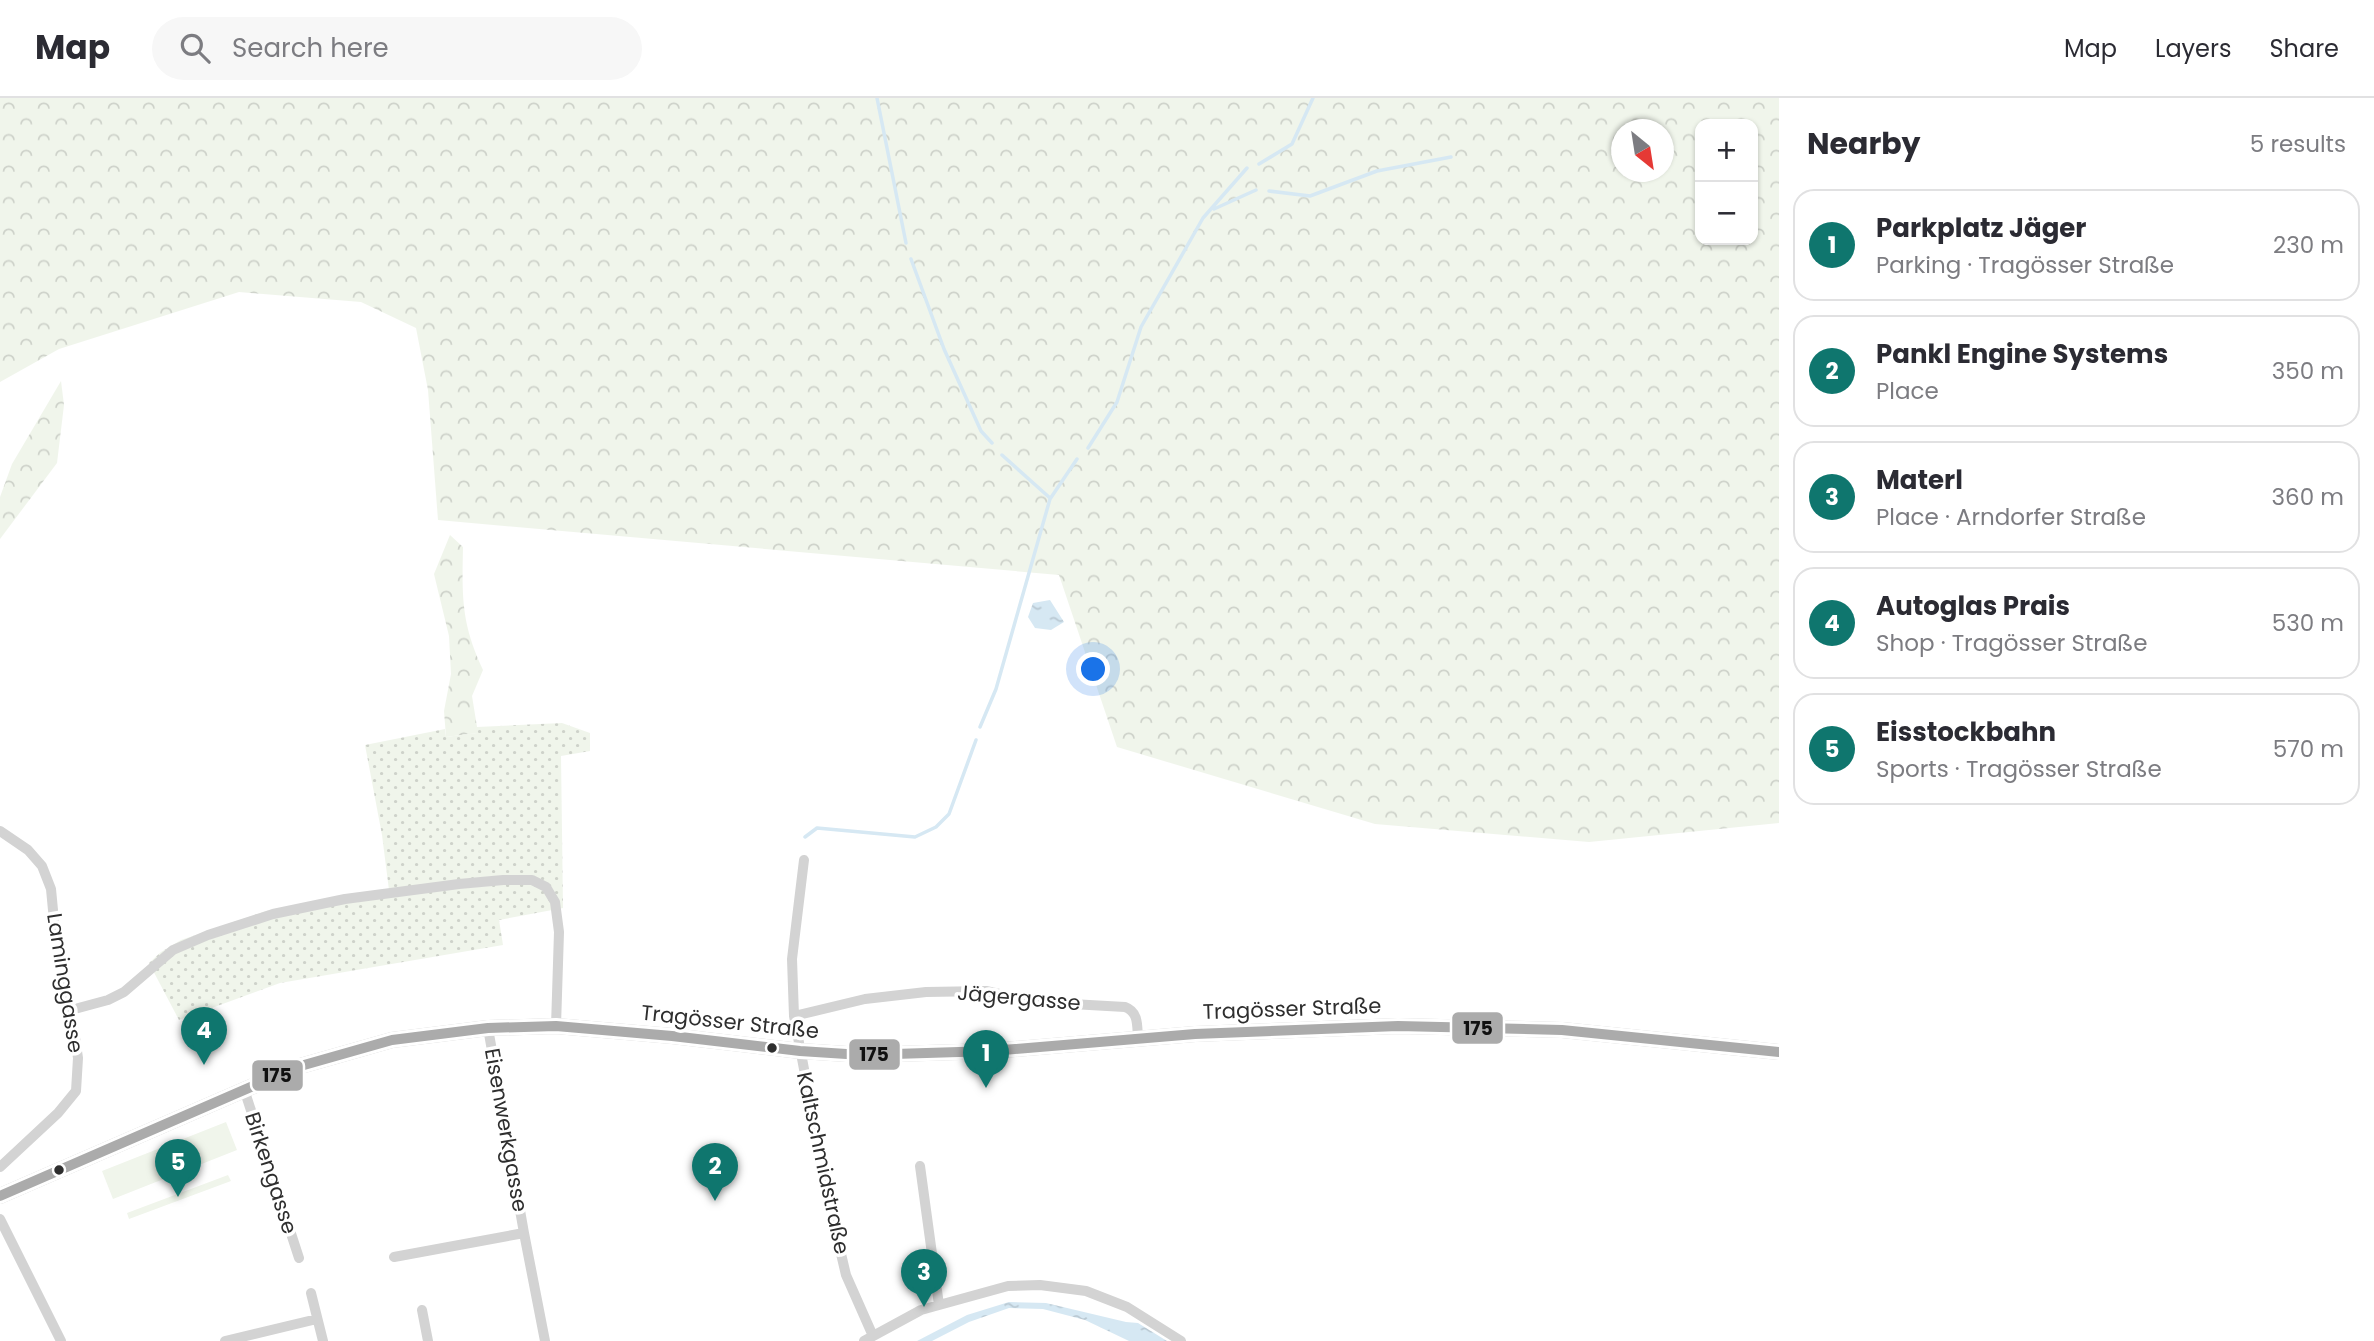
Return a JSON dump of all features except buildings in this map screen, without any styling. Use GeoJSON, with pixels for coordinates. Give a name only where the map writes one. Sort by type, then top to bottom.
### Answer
{"type":"FeatureCollection","features":[{"type":"Feature","properties":{"kind":"main road","name":"Tragösser Straße"},"geometry":{"type":"LineString","coordinates":[[0,1196],[297,1067],[342,1053],[418,1036],[488,1028],[556,1026],[862,1055],[990,1051],[1195,1034],[1398,1026],[1562,1030],[1779,1052]]}},
{"type":"Feature","properties":{"kind":"street","name":"Laminggasse"},"geometry":{"type":"LineString","coordinates":[[0,831],[28,850],[42,866],[51,889],[58,964],[71,1010],[78,1058],[76,1091],[58,1113],[0,1167]]}},
{"type":"Feature","properties":{"kind":"street","name":"Kaltschmidstraße"},"geometry":{"type":"LineString","coordinates":[[804,860],[792,959],[794,1016],[846,1275],[868,1338]]}},
{"type":"Feature","properties":{"kind":"street"},"geometry":{"type":"LineString","coordinates":[[71,1010],[108,1000],[124,992],[173,950],[208,935],[273,914],[345,900],[459,884],[531,880],[546,887],[555,902],[559,932],[556,1026]]}},
{"type":"Feature","properties":{"kind":"street","name":"Jägergasse"},"geometry":{"type":"LineString","coordinates":[[794,1016],[865,999],[926,992],[986,991],[1036,1002],[1125,1007],[1131,1009],[1137,1017],[1139,1039]]}},
{"type":"Feature","properties":{"kind":"street","name":"Eisenwerkgasse"},"geometry":{"type":"LineString","coordinates":[[488,1028],[545,1341]]}},
{"type":"Feature","properties":{"kind":"street","name":"Birkengasse"},"geometry":{"type":"LineString","coordinates":[[244,1089],[299,1258]]}},
{"type":"Feature","properties":{"kind":"street"},"geometry":{"type":"LineString","coordinates":[[920,1166],[939,1304]]}},
{"type":"Feature","properties":{"kind":"street"},"geometry":{"type":"LineString","coordinates":[[0,1219],[61,1341]]}},
{"type":"Feature","properties":{"kind":"street","name":"Eisenwerkgasse"},"geometry":{"type":"LineString","coordinates":[[394,1257],[524,1233]]}},
{"type":"Feature","properties":{"kind":"street"},"geometry":{"type":"LineString","coordinates":[[868,1338],[921,1310],[939,1304],[1007,1286],[1040,1285],[1086,1291],[1127,1307],[1181,1341]]}},
{"type":"Feature","properties":{"kind":"street"},"geometry":{"type":"LineString","coordinates":[[310,1293],[323,1341]]}},
{"type":"Feature","properties":{"kind":"street"},"geometry":{"type":"LineString","coordinates":[[422,1310],[428,1341]]}},
{"type":"Feature","properties":{"kind":"street"},"geometry":{"type":"LineString","coordinates":[[225,1341],[317,1319]]}},
{"type":"Feature","properties":{"kind":"green space"},"geometry":{"type":"Polygon","coordinates":[[[0,98],[1779,98],[1779,823],[1589,842],[1375,824],[1117,747],[1059,575],[438,520],[428,390],[416,328],[361,302],[239,292],[59,349],[0,382],[0,98]]]}},
{"type":"Feature","properties":{"kind":"green space"},"geometry":{"type":"Polygon","coordinates":[[[61,381],[64,405],[57,463],[0,539],[0,497],[12,464],[61,381]]]}},
{"type":"Feature","properties":{"kind":"green space"},"geometry":{"type":"Polygon","coordinates":[[[450,535],[463,547],[464,610],[470,638],[483,670],[472,696],[478,733],[446,737],[444,711],[451,674],[449,636],[434,574],[450,535]]]}},
{"type":"Feature","properties":{"kind":"green space"},"geometry":{"type":"Polygon","coordinates":[[[562,723],[590,733],[590,751],[561,756],[563,908],[499,920],[503,945],[280,983],[179,1020],[149,963],[161,952],[181,940],[266,911],[389,890],[365,745],[445,729],[446,737],[477,733],[477,727],[562,723]]]}},
{"type":"Feature","properties":{"kind":"green space"},"geometry":{"type":"Polygon","coordinates":[[[226,1122],[237,1150],[113,1199],[102,1171],[226,1122]]]}},
{"type":"Feature","properties":{"kind":"green space"},"geometry":{"type":"Polygon","coordinates":[[[228,1175],[231,1181],[129,1219],[127,1213],[228,1175]]]}},
{"type":"Feature","properties":{"kind":"water"},"geometry":{"type":"Polygon","coordinates":[[[1050,600],[1064,622],[1051,630],[1035,628],[1028,617],[1033,603],[1050,600]]]}},
{"type":"Feature","properties":{"kind":"water"},"geometry":{"type":"Polygon","coordinates":[[[1009,1302],[1046,1303],[1138,1323],[1167,1341],[1129,1341],[1085,1320],[1043,1309],[1009,1308],[969,1322],[932,1341],[917,1341],[967,1315],[1009,1302]]]}},
{"type":"Feature","properties":{"kind":"waterway"},"geometry":{"type":"LineString","coordinates":[[877,98],[906,243]]}},
{"type":"Feature","properties":{"kind":"waterway"},"geometry":{"type":"LineString","coordinates":[[1259,164],[1292,144],[1313,98]]}},
{"type":"Feature","properties":{"kind":"waterway"},"geometry":{"type":"LineString","coordinates":[[1269,191],[1310,196],[1377,171],[1451,157]]}},
{"type":"Feature","properties":{"kind":"waterway"},"geometry":{"type":"LineString","coordinates":[[1088,448],[1117,402],[1141,327],[1203,218],[1247,168]]}},
{"type":"Feature","properties":{"kind":"waterway"},"geometry":{"type":"LineString","coordinates":[[1214,209],[1256,190]]}},
{"type":"Feature","properties":{"kind":"waterway"},"geometry":{"type":"LineString","coordinates":[[911,259],[944,349],[981,431],[992,443]]}},
{"type":"Feature","properties":{"kind":"waterway"},"geometry":{"type":"LineString","coordinates":[[1002,455],[1050,498]]}},
{"type":"Feature","properties":{"kind":"waterway"},"geometry":{"type":"LineString","coordinates":[[980,727],[996,689],[1050,499],[1077,459]]}},
{"type":"Feature","properties":{"kind":"waterway"},"geometry":{"type":"LineString","coordinates":[[805,837],[817,828],[915,837],[936,827],[949,814],[976,740]]}},
{"type":"Feature","properties":{"kind":"transit line","name":"175"},"geometry":{"type":"LineString","coordinates":[[0,1196],[297,1067],[392,1040],[488,1028],[556,1026],[862,1055],[991,1051],[1195,1034],[1398,1026],[1562,1030],[1779,1052]]}},
{"type":"Feature","properties":{"kind":"place","name":"Autoglas Prais"},"geometry":{"type":"Point","coordinates":[204,1065]}},
{"type":"Feature","properties":{"kind":"place","name":"Parkplatz Jäger"},"geometry":{"type":"Point","coordinates":[986,1088]}},
{"type":"Feature","properties":{"kind":"place","name":"Eisstockbahn"},"geometry":{"type":"Point","coordinates":[178,1197]}},
{"type":"Feature","properties":{"kind":"place","name":"Pankl Engine Systems"},"geometry":{"type":"Point","coordinates":[715,1201]}},
{"type":"Feature","properties":{"kind":"place","name":"Materl"},"geometry":{"type":"Point","coordinates":[924,1307]}}]}
